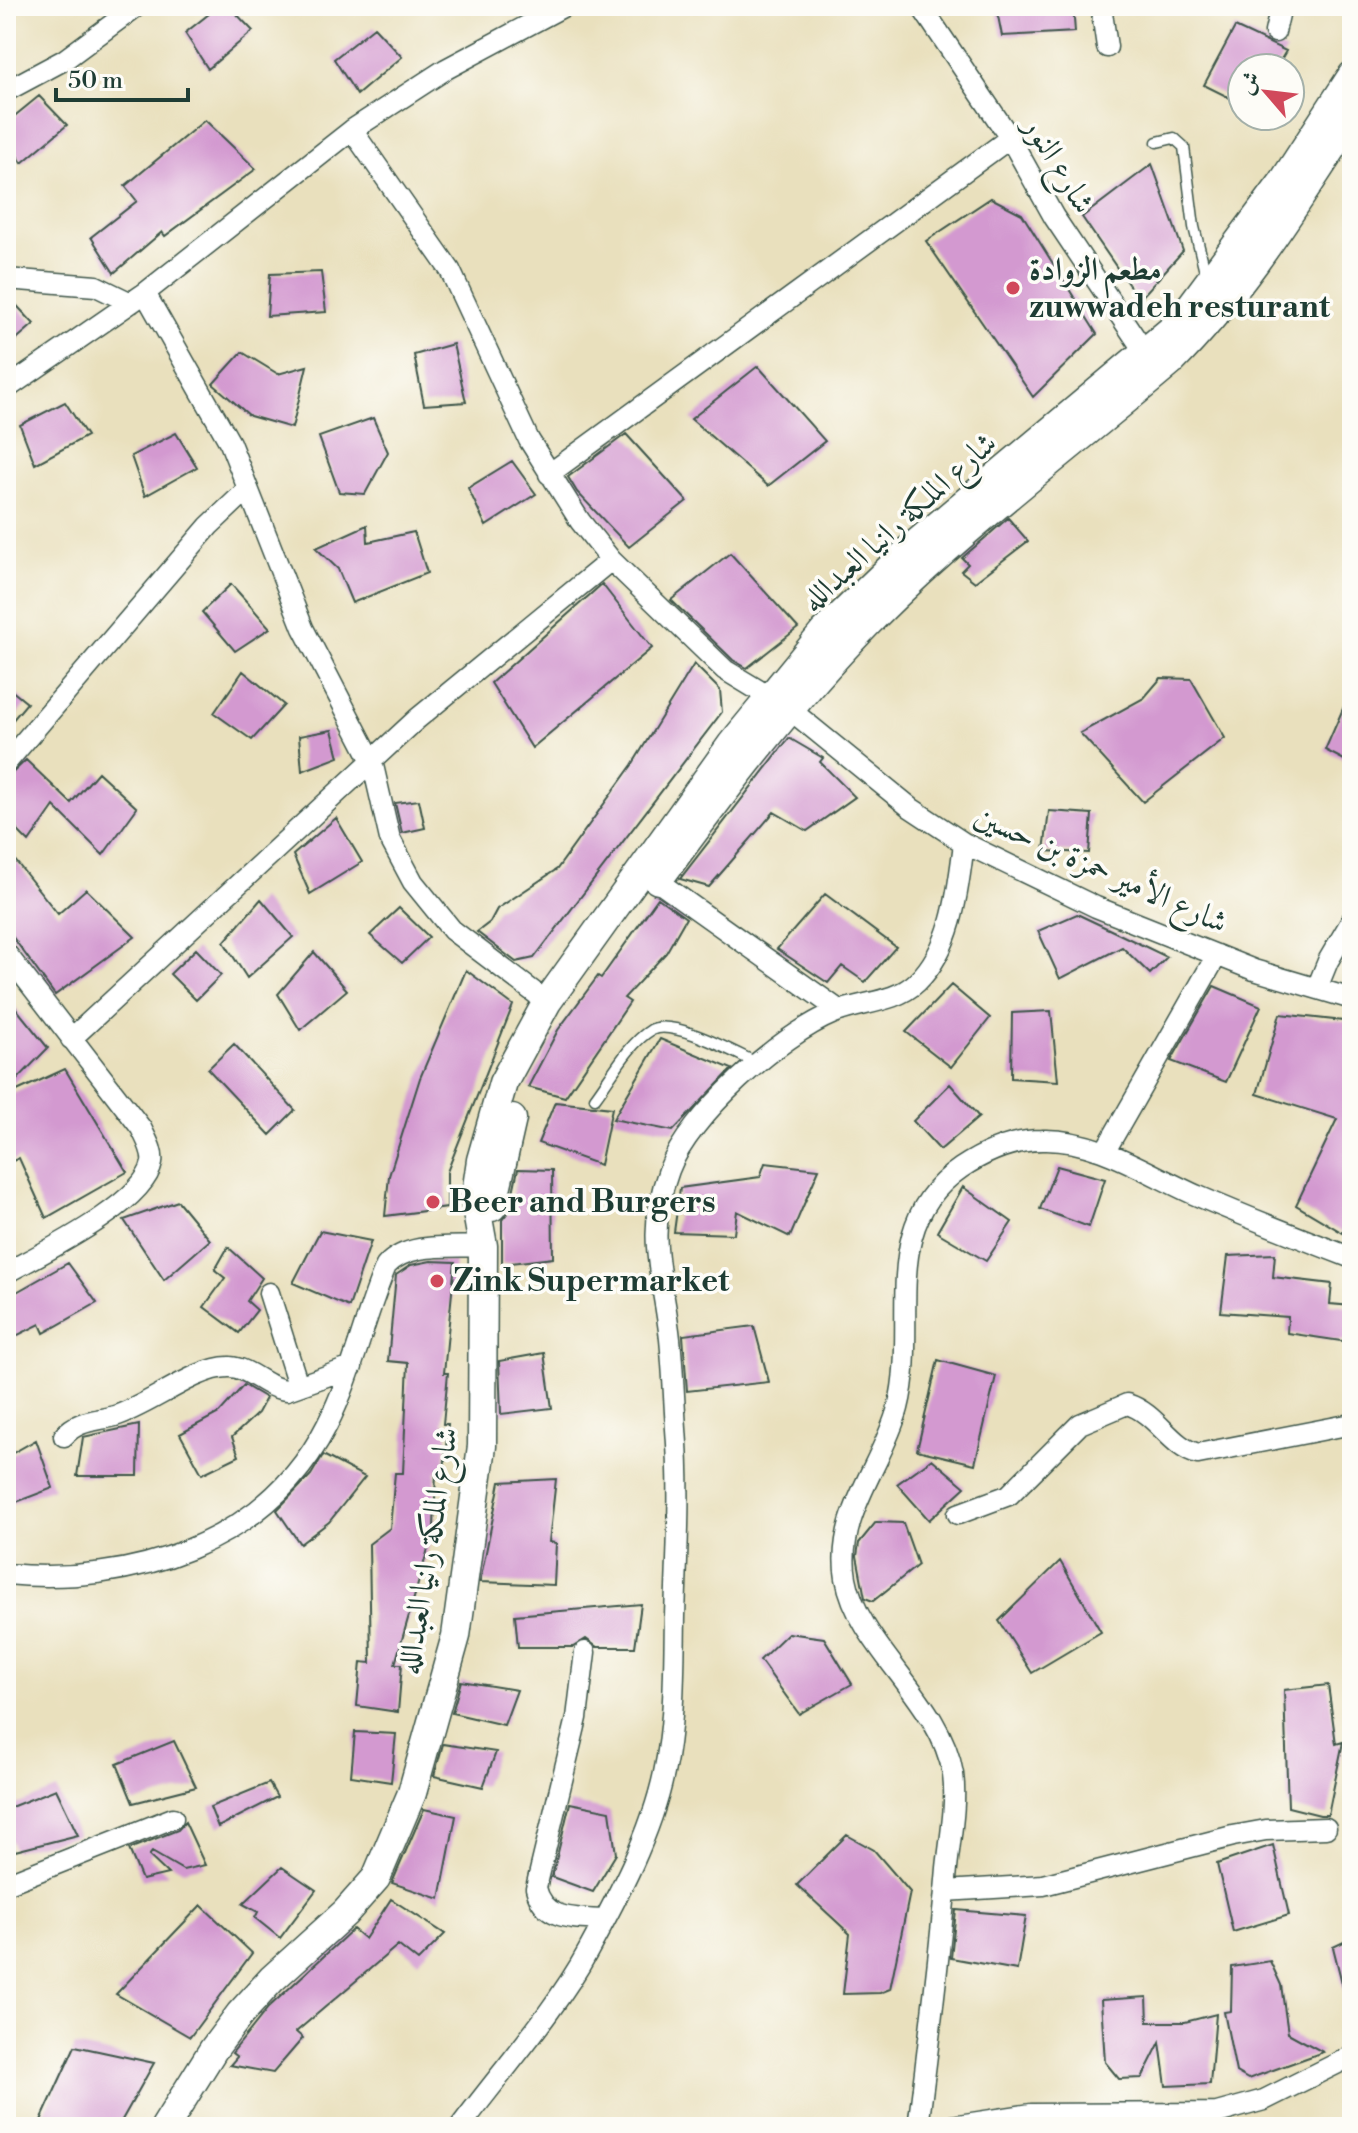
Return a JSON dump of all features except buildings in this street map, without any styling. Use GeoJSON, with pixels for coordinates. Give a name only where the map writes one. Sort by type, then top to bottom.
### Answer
{"type":"FeatureCollection","features":[{"type":"Feature","properties":{"kind":"main road","name":"شارع الملكة رانيا العبدالله"},"geometry":{"type":"LineString","coordinates":[[483,1238],[495,1200],[518,1095],[562,1012],[657,881],[824,632],[911,548],[1176,326],[1283,182],[1352,76]]}},
{"type":"Feature","properties":{"kind":"main road","name":"شارع الملكة رانيا العبدالله"},"geometry":{"type":"LineString","coordinates":[[165,2127],[213,2050],[240,2014],[272,1979],[345,1913],[376,1878],[399,1830],[425,1753],[456,1636],[482,1446],[483,1238],[475,1201],[503,1083],[547,1002],[732,744],[944,552],[1160,372],[1202,331],[1247,277],[1352,118]]}},
{"type":"Feature","properties":{"kind":"street"},"geometry":{"type":"LineString","coordinates":[[6,91],[64,60],[137,6]]}},
{"type":"Feature","properties":{"kind":"street"},"geometry":{"type":"LineString","coordinates":[[6,389],[138,298],[352,130],[446,69],[564,6]]}},
{"type":"Feature","properties":{"kind":"street","name":"شارع النور"},"geometry":{"type":"LineString","coordinates":[[921,6],[1010,138],[1054,217],[1146,354]]}},
{"type":"Feature","properties":{"kind":"street"},"geometry":{"type":"LineString","coordinates":[[1101,6],[1107,47]]}},
{"type":"Feature","properties":{"kind":"street"},"geometry":{"type":"LineString","coordinates":[[1275,32],[1281,6]]}},
{"type":"Feature","properties":{"kind":"street","name":"شارع الأمير حمزة بن حسين"},"geometry":{"type":"LineString","coordinates":[[352,130],[450,270],[523,430],[580,521],[611,560],[725,670],[779,702],[911,808],[964,843],[1096,907],[1217,955],[1352,999]]}},
{"type":"Feature","properties":{"kind":"street"},"geometry":{"type":"LineString","coordinates":[[549,474],[1010,138]]}},
{"type":"Feature","properties":{"kind":"street"},"geometry":{"type":"LineString","coordinates":[[6,279],[96,286],[138,298],[230,443],[303,628],[372,761],[390,839],[434,912],[452,930],[547,1002]]}},
{"type":"Feature","properties":{"kind":"street"},"geometry":{"type":"LineString","coordinates":[[6,763],[209,526],[248,489]]}},
{"type":"Feature","properties":{"kind":"street"},"geometry":{"type":"LineString","coordinates":[[71,1039],[417,719],[611,560]]}},
{"type":"Feature","properties":{"kind":"street"},"geometry":{"type":"LineString","coordinates":[[460,2127],[579,1965],[627,1875],[655,1804],[669,1745],[678,1458],[670,1337],[655,1257],[660,1197],[680,1147],[757,1063],[810,1023],[897,995],[915,984],[929,968],[951,921],[964,843]]}},
{"type":"Feature","properties":{"kind":"street"},"geometry":{"type":"LineString","coordinates":[[657,881],[840,1011]]}},
{"type":"Feature","properties":{"kind":"street"},"geometry":{"type":"LineString","coordinates":[[1317,988],[1328,961],[1352,920]]}},
{"type":"Feature","properties":{"kind":"street"},"geometry":{"type":"LineString","coordinates":[[6,953],[141,1128],[150,1147],[152,1162],[143,1184],[106,1214],[6,1273]]}},
{"type":"Feature","properties":{"kind":"street"},"geometry":{"type":"LineString","coordinates":[[1105,1151],[1217,955]]}},
{"type":"Feature","properties":{"kind":"street"},"geometry":{"type":"LineString","coordinates":[[918,2127],[954,1790],[949,1759],[925,1708],[864,1621],[847,1583],[843,1555],[857,1502],[898,1408],[907,1361],[906,1268],[910,1237],[918,1214],[947,1177],[995,1150],[1046,1139],[1105,1151],[1196,1195],[1352,1258]]}},
{"type":"Feature","properties":{"kind":"street"},"geometry":{"type":"LineString","coordinates":[[6,1574],[50,1578],[96,1575],[148,1566],[213,1540],[263,1508],[315,1448],[352,1367],[377,1287],[394,1257],[483,1238]]}},
{"type":"Feature","properties":{"kind":"street"},"geometry":{"type":"LineString","coordinates":[[269,1293],[298,1385]]}},
{"type":"Feature","properties":{"kind":"street"},"geometry":{"type":"LineString","coordinates":[[64,1436],[84,1422],[141,1407],[215,1369],[238,1369],[282,1390],[352,1367]]}},
{"type":"Feature","properties":{"kind":"street"},"geometry":{"type":"LineString","coordinates":[[958,1514],[1009,1495],[1080,1424],[1127,1404],[1148,1413],[1181,1446],[1198,1454],[1352,1424]]}},
{"type":"Feature","properties":{"kind":"street"},"geometry":{"type":"LineString","coordinates":[[585,1652],[577,1718],[536,1888],[540,1905],[549,1912],[564,1917],[603,1920]]}},
{"type":"Feature","properties":{"kind":"street"},"geometry":{"type":"LineString","coordinates":[[6,1884],[173,1818]]}},
{"type":"Feature","properties":{"kind":"street"},"geometry":{"type":"LineString","coordinates":[[945,1891],[1043,1885],[1233,1836],[1266,1830],[1326,1828]]}},
{"type":"Feature","properties":{"kind":"street"},"geometry":{"type":"LineString","coordinates":[[945,2127],[1031,2114],[1223,2120],[1352,2056]]}},
{"type":"Feature","properties":{"kind":"lane"},"geometry":{"type":"LineString","coordinates":[[1157,142],[1174,138],[1184,147],[1194,227],[1209,285]]}},
{"type":"Feature","properties":{"kind":"lane"},"geometry":{"type":"LineString","coordinates":[[595,1098],[643,1036],[658,1027],[679,1029],[757,1063]]}},
{"type":"Feature","properties":{"kind":"place","name":"مطعم الزوادة zuwwadeh resturant"},"geometry":{"type":"Point","coordinates":[1013,288]}},
{"type":"Feature","properties":{"kind":"place","name":"Beer and Burgers"},"geometry":{"type":"Point","coordinates":[433,1202]}},
{"type":"Feature","properties":{"kind":"place","name":"Zink Supermarket"},"geometry":{"type":"Point","coordinates":[437,1281]}}]}
